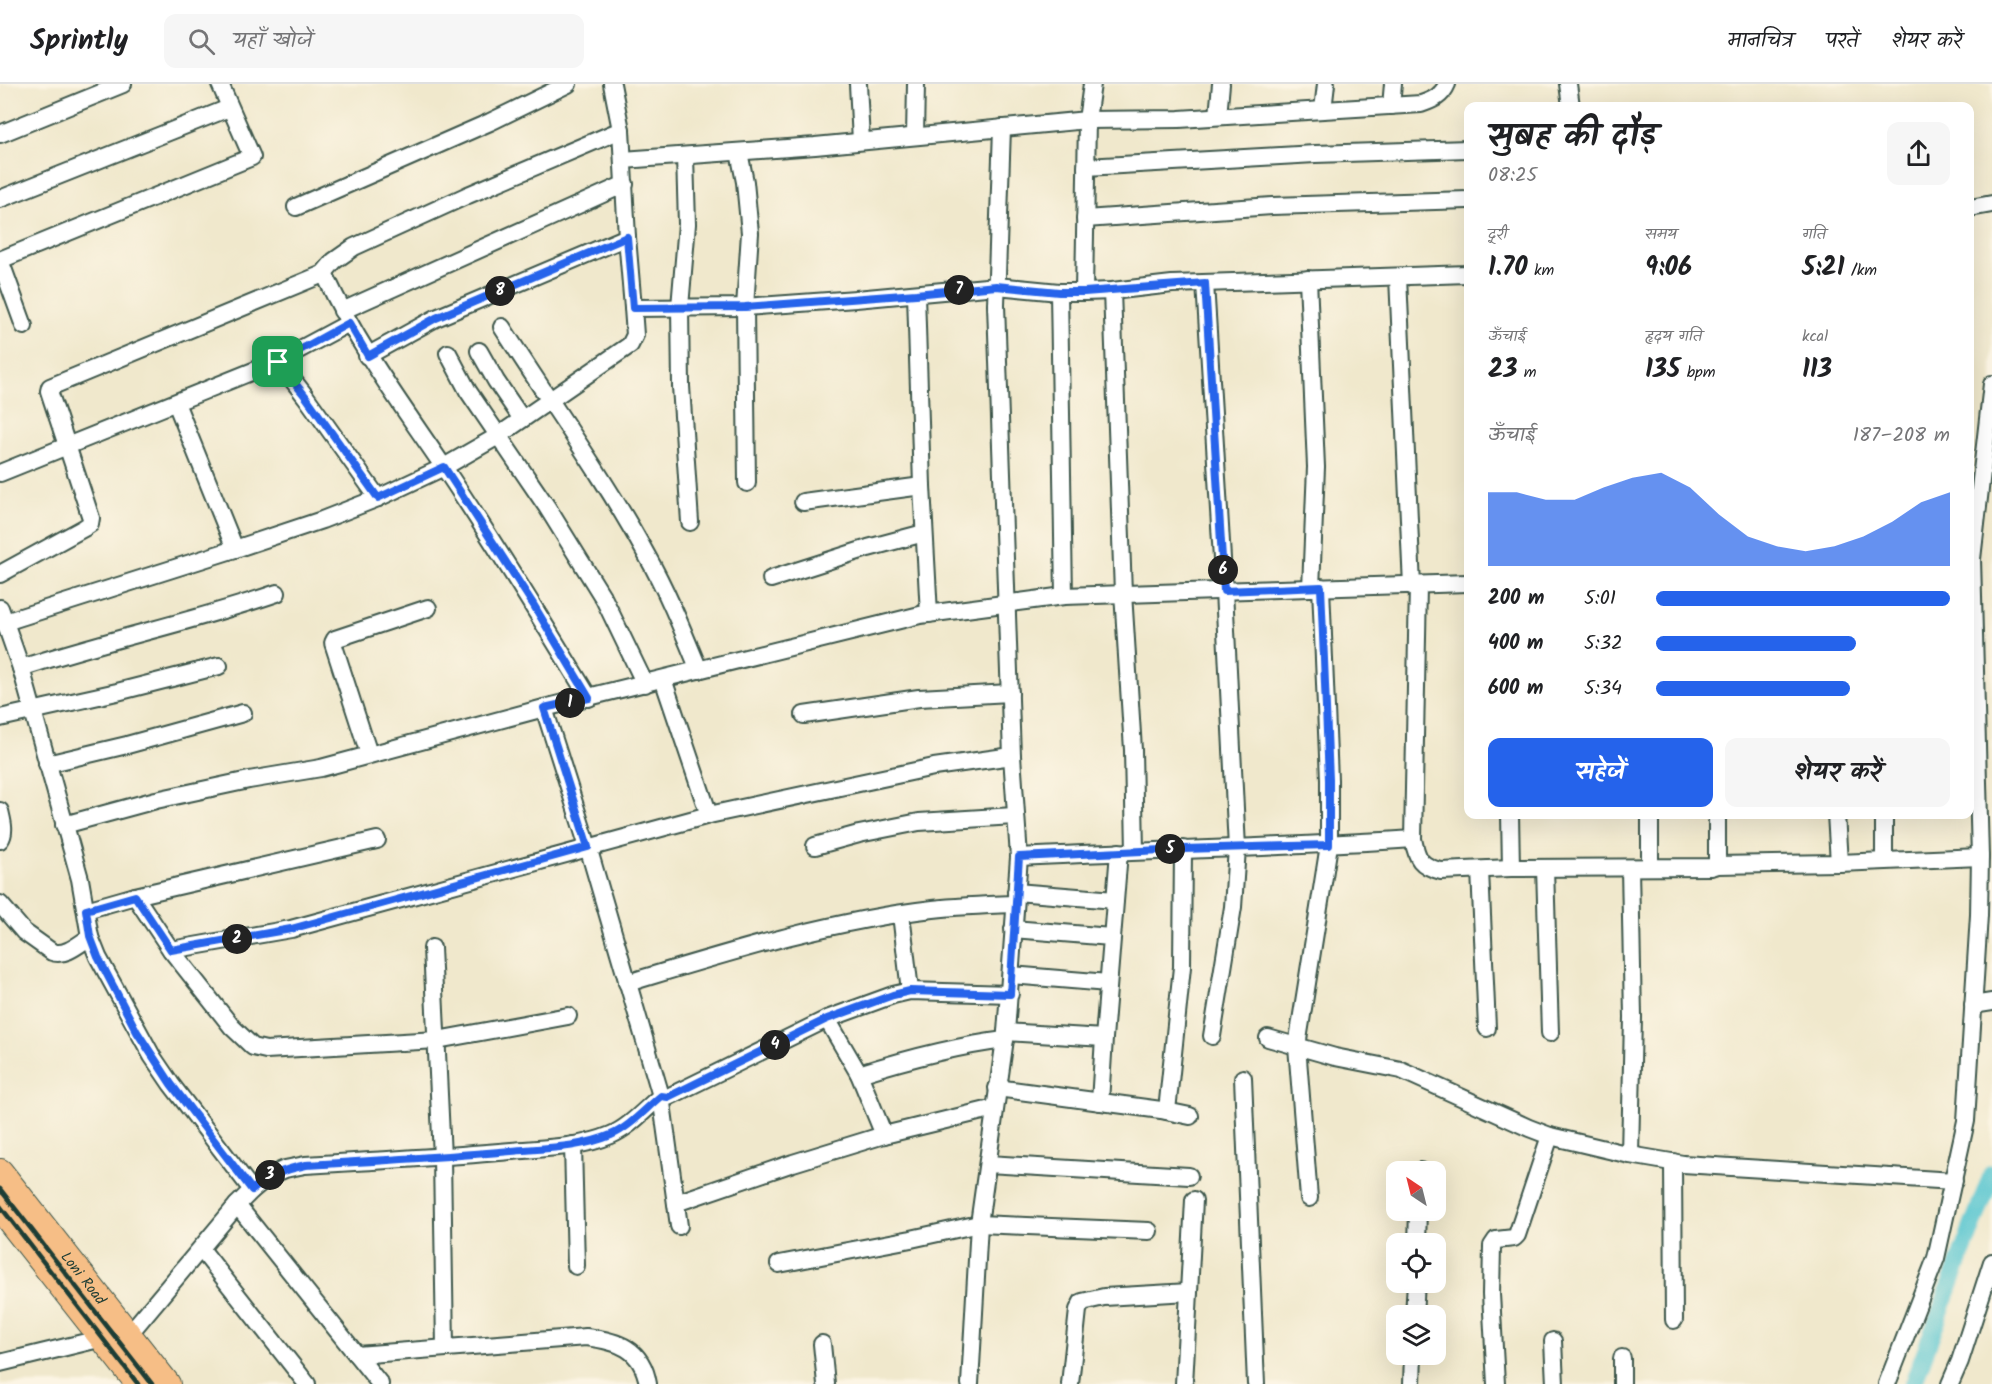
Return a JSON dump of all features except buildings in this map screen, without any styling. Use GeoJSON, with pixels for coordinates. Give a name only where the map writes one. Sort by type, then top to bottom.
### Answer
{"type":"FeatureCollection","features":[{"type":"Feature","properties":{"kind":"highway","name":"Loni Road"},"geometry":{"type":"LineString","coordinates":[[0,1172],[167,1384]]}},
{"type":"Feature","properties":{"kind":"highway","name":"Loni Road"},"geometry":{"type":"LineString","coordinates":[[0,1208],[139,1384]]}},
{"type":"Feature","properties":{"kind":"street"},"geometry":{"type":"LineString","coordinates":[[0,134],[123,84]]}},
{"type":"Feature","properties":{"kind":"street"},"geometry":{"type":"LineString","coordinates":[[24,326],[0,260],[252,157],[220,84]]}},
{"type":"Feature","properties":{"kind":"street"},"geometry":{"type":"LineString","coordinates":[[296,207],[490,122],[568,84]]}},
{"type":"Feature","properties":{"kind":"street"},"geometry":{"type":"LineString","coordinates":[[252,1190],[152,1056],[98,957],[90,936],[80,879],[21,668],[3,615],[235,549],[322,520],[378,498],[444,467],[498,436],[630,345],[635,335],[621,130],[612,84]]}},
{"type":"Feature","properties":{"kind":"street"},"geometry":{"type":"LineString","coordinates":[[858,84],[861,141]]}},
{"type":"Feature","properties":{"kind":"street"},"geometry":{"type":"LineString","coordinates":[[915,136],[916,84]]}},
{"type":"Feature","properties":{"kind":"street"},"geometry":{"type":"LineString","coordinates":[[1084,292],[1086,167],[1092,84]]}},
{"type":"Feature","properties":{"kind":"street"},"geometry":{"type":"LineString","coordinates":[[1218,117],[1221,84]]}},
{"type":"Feature","properties":{"kind":"street"},"geometry":{"type":"LineString","coordinates":[[1323,110],[1326,84]]}},
{"type":"Feature","properties":{"kind":"street"},"geometry":{"type":"LineString","coordinates":[[1391,106],[1393,84]]}},
{"type":"Feature","properties":{"kind":"street"},"geometry":{"type":"LineString","coordinates":[[623,160],[738,152],[1088,120],[1218,117],[1421,104],[1443,93],[1447,84]]}},
{"type":"Feature","properties":{"kind":"street"},"geometry":{"type":"LineString","coordinates":[[1568,84],[1570,102]]}},
{"type":"Feature","properties":{"kind":"street"},"geometry":{"type":"LineString","coordinates":[[0,199],[229,108]]}},
{"type":"Feature","properties":{"kind":"street"},"geometry":{"type":"LineString","coordinates":[[970,1384],[979,1224],[1006,1036],[1019,857],[1014,816],[996,286],[1002,128]]}},
{"type":"Feature","properties":{"kind":"street"},"geometry":{"type":"LineString","coordinates":[[0,574],[53,547],[90,524],[89,506],[49,391],[52,385],[322,274],[342,254],[354,247],[468,195],[621,130]]}},
{"type":"Feature","properties":{"kind":"street"},"geometry":{"type":"LineString","coordinates":[[1086,167],[1315,154],[1464,149]]}},
{"type":"Feature","properties":{"kind":"street"},"geometry":{"type":"LineString","coordinates":[[738,152],[750,233],[745,307],[747,483]]}},
{"type":"Feature","properties":{"kind":"street"},"geometry":{"type":"LineString","coordinates":[[685,156],[687,224],[680,307],[681,386],[690,522]]}},
{"type":"Feature","properties":{"kind":"street"},"geometry":{"type":"LineString","coordinates":[[0,473],[278,362],[345,317],[624,184]]}},
{"type":"Feature","properties":{"kind":"street"},"geometry":{"type":"LineString","coordinates":[[1085,219],[1272,206],[1464,200]]}},
{"type":"Feature","properties":{"kind":"street"},"geometry":{"type":"LineString","coordinates":[[1974,207],[1992,204]]}},
{"type":"Feature","properties":{"kind":"street"},"geometry":{"type":"LineString","coordinates":[[368,356],[436,318],[627,237]]}},
{"type":"Feature","properties":{"kind":"street"},"geometry":{"type":"LineString","coordinates":[[322,274],[326,276],[345,317],[368,356],[533,604],[589,698]]}},
{"type":"Feature","properties":{"kind":"street"},"geometry":{"type":"LineString","coordinates":[[633,308],[745,307],[996,286],[1084,292],[1172,284],[1464,274]]}},
{"type":"Feature","properties":{"kind":"street"},"geometry":{"type":"LineString","coordinates":[[1398,277],[1415,586],[1413,839],[1421,863],[1441,871],[1511,868],[1711,867],[1980,857]]}},
{"type":"Feature","properties":{"kind":"street"},"geometry":{"type":"LineString","coordinates":[[1308,279],[1316,467],[1316,587],[1329,780],[1329,845],[1297,1046],[1309,1198]]}},
{"type":"Feature","properties":{"kind":"street"},"geometry":{"type":"LineString","coordinates":[[1205,283],[1237,848],[1233,907],[1212,1036]]}},
{"type":"Feature","properties":{"kind":"street"},"geometry":{"type":"LineString","coordinates":[[1101,1102],[1115,900],[1127,852],[1133,750],[1123,593],[1113,291]]}},
{"type":"Feature","properties":{"kind":"street"},"geometry":{"type":"LineString","coordinates":[[1059,292],[1065,596]]}},
{"type":"Feature","properties":{"kind":"street"},"geometry":{"type":"LineString","coordinates":[[916,294],[929,614]]}},
{"type":"Feature","properties":{"kind":"street"},"geometry":{"type":"LineString","coordinates":[[502,327],[605,484],[647,555],[699,670]]}},
{"type":"Feature","properties":{"kind":"street"},"geometry":{"type":"LineString","coordinates":[[479,351],[522,419]]}},
{"type":"Feature","properties":{"kind":"street"},"geometry":{"type":"LineString","coordinates":[[448,353],[468,391],[548,507],[604,599],[645,684]]}},
{"type":"Feature","properties":{"kind":"street"},"geometry":{"type":"LineString","coordinates":[[278,362],[306,397],[378,498]]}},
{"type":"Feature","properties":{"kind":"street"},"geometry":{"type":"LineString","coordinates":[[1974,534],[1992,384]]}},
{"type":"Feature","properties":{"kind":"street"},"geometry":{"type":"LineString","coordinates":[[176,403],[235,549]]}},
{"type":"Feature","properties":{"kind":"street"},"geometry":{"type":"LineString","coordinates":[[802,502],[922,486]]}},
{"type":"Feature","properties":{"kind":"street"},"geometry":{"type":"LineString","coordinates":[[771,579],[924,533]]}},
{"type":"Feature","properties":{"kind":"street"},"geometry":{"type":"LineString","coordinates":[[64,825],[249,780],[321,768],[544,708],[929,614],[1065,596],[1464,583]]}},
{"type":"Feature","properties":{"kind":"street"},"geometry":{"type":"LineString","coordinates":[[21,668],[77,650],[227,610],[277,593]]}},
{"type":"Feature","properties":{"kind":"street"},"geometry":{"type":"LineString","coordinates":[[369,754],[333,643],[340,636],[428,608]]}},
{"type":"Feature","properties":{"kind":"street"},"geometry":{"type":"LineString","coordinates":[[1887,1384],[1936,1258],[1966,1121],[1979,915],[1980,857],[1974,658]]}},
{"type":"Feature","properties":{"kind":"street"},"geometry":{"type":"LineString","coordinates":[[0,718],[219,666]]}},
{"type":"Feature","properties":{"kind":"street"},"geometry":{"type":"LineString","coordinates":[[663,679],[709,815]]}},
{"type":"Feature","properties":{"kind":"street"},"geometry":{"type":"LineString","coordinates":[[804,715],[919,698],[1010,693]]}},
{"type":"Feature","properties":{"kind":"street"},"geometry":{"type":"LineString","coordinates":[[544,708],[588,847],[661,1096],[679,1226]]}},
{"type":"Feature","properties":{"kind":"street"},"geometry":{"type":"LineString","coordinates":[[48,764],[243,713]]}},
{"type":"Feature","properties":{"kind":"street"},"geometry":{"type":"LineString","coordinates":[[171,950],[291,929],[709,815],[934,767],[1012,756]]}},
{"type":"Feature","properties":{"kind":"street"},"geometry":{"type":"LineString","coordinates":[[0,811],[3,836],[0,840]]}},
{"type":"Feature","properties":{"kind":"street"},"geometry":{"type":"LineString","coordinates":[[815,846],[919,822],[1014,816]]}},
{"type":"Feature","properties":{"kind":"street"},"geometry":{"type":"LineString","coordinates":[[1510,819],[1511,868]]}},
{"type":"Feature","properties":{"kind":"street"},"geometry":{"type":"LineString","coordinates":[[1650,819],[1650,867]]}},
{"type":"Feature","properties":{"kind":"street"},"geometry":{"type":"LineString","coordinates":[[1717,819],[1717,865]]}},
{"type":"Feature","properties":{"kind":"street"},"geometry":{"type":"LineString","coordinates":[[1836,819],[1839,863]]}},
{"type":"Feature","properties":{"kind":"street"},"geometry":{"type":"LineString","coordinates":[[1884,819],[1884,861]]}},
{"type":"Feature","properties":{"kind":"street"},"geometry":{"type":"LineString","coordinates":[[1019,857],[1329,845],[1413,839]]}},
{"type":"Feature","properties":{"kind":"street"},"geometry":{"type":"LineString","coordinates":[[86,910],[135,896],[377,840]]}},
{"type":"Feature","properties":{"kind":"street"},"geometry":{"type":"LineString","coordinates":[[1167,1111],[1182,967],[1183,849]]}},
{"type":"Feature","properties":{"kind":"street"},"geometry":{"type":"LineString","coordinates":[[1545,868],[1550,1033]]}},
{"type":"Feature","properties":{"kind":"street"},"geometry":{"type":"LineString","coordinates":[[1630,868],[1633,1017],[1630,1155]]}},
{"type":"Feature","properties":{"kind":"street"},"geometry":{"type":"LineString","coordinates":[[1480,870],[1487,1028]]}},
{"type":"Feature","properties":{"kind":"street"},"geometry":{"type":"LineString","coordinates":[[135,896],[171,950],[232,1027],[253,1047],[266,1050],[437,1040],[568,1016]]}},
{"type":"Feature","properties":{"kind":"street"},"geometry":{"type":"LineString","coordinates":[[627,983],[766,942],[901,914],[1015,898],[1115,900]]}},
{"type":"Feature","properties":{"kind":"street"},"geometry":{"type":"LineString","coordinates":[[0,904],[24,932],[57,954],[64,953],[90,936]]}},
{"type":"Feature","properties":{"kind":"street"},"geometry":{"type":"LineString","coordinates":[[901,914],[910,991]]}},
{"type":"Feature","properties":{"kind":"street"},"geometry":{"type":"LineString","coordinates":[[1013,929],[1112,937]]}},
{"type":"Feature","properties":{"kind":"street"},"geometry":{"type":"LineString","coordinates":[[432,948],[442,1157],[445,1348]]}},
{"type":"Feature","properties":{"kind":"street"},"geometry":{"type":"LineString","coordinates":[[1011,975],[1108,983]]}},
{"type":"Feature","properties":{"kind":"street"},"geometry":{"type":"LineString","coordinates":[[129,1334],[237,1205],[269,1176],[306,1165],[442,1157],[596,1141],[626,1127],[661,1096],[668,1097],[827,1019],[893,995],[910,991],[1010,994]]}},
{"type":"Feature","properties":{"kind":"street"},"geometry":{"type":"LineString","coordinates":[[1973,1005],[1992,1002]]}},
{"type":"Feature","properties":{"kind":"street"},"geometry":{"type":"LineString","coordinates":[[827,1019],[859,1074],[884,1135]]}},
{"type":"Feature","properties":{"kind":"street"},"geometry":{"type":"LineString","coordinates":[[859,1074],[927,1054],[1006,1036],[1104,1038]]}},
{"type":"Feature","properties":{"kind":"street"},"geometry":{"type":"LineString","coordinates":[[1268,1038],[1335,1057],[1401,1070],[1494,1114],[1550,1136],[1630,1155],[1750,1170],[1954,1181]]}},
{"type":"Feature","properties":{"kind":"street"},"geometry":{"type":"LineString","coordinates":[[1243,1078],[1256,1384]]}},
{"type":"Feature","properties":{"kind":"street"},"geometry":{"type":"LineString","coordinates":[[997,1088],[1190,1116]]}},
{"type":"Feature","properties":{"kind":"street"},"geometry":{"type":"LineString","coordinates":[[676,1203],[884,1135],[995,1108]]}},
{"type":"Feature","properties":{"kind":"street"},"geometry":{"type":"LineString","coordinates":[[1496,1384],[1491,1294],[1492,1246],[1496,1240],[1514,1238],[1517,1235],[1550,1136]]}},
{"type":"Feature","properties":{"kind":"street"},"geometry":{"type":"LineString","coordinates":[[573,1145],[576,1266]]}},
{"type":"Feature","properties":{"kind":"street"},"geometry":{"type":"LineString","coordinates":[[1673,1162],[1674,1320]]}},
{"type":"Feature","properties":{"kind":"street"},"geometry":{"type":"LineString","coordinates":[[988,1164],[1189,1176]]}},
{"type":"Feature","properties":{"kind":"street"},"geometry":{"type":"LineString","coordinates":[[1184,1384],[1194,1200]]}},
{"type":"Feature","properties":{"kind":"street"},"geometry":{"type":"LineString","coordinates":[[237,1205],[380,1384]]}},
{"type":"Feature","properties":{"kind":"street"},"geometry":{"type":"LineString","coordinates":[[779,1264],[979,1224],[1149,1231]]}},
{"type":"Feature","properties":{"kind":"street"},"geometry":{"type":"LineString","coordinates":[[201,1249],[307,1384]]}},
{"type":"Feature","properties":{"kind":"street"},"geometry":{"type":"LineString","coordinates":[[1950,1384],[1960,1361],[1992,1262]]}},
{"type":"Feature","properties":{"kind":"street"},"geometry":{"type":"LineString","coordinates":[[1070,1384],[1078,1310],[1082,1302],[1104,1297],[1189,1292]]}},
{"type":"Feature","properties":{"kind":"street"},"geometry":{"type":"LineString","coordinates":[[357,1355],[586,1337],[619,1343],[633,1352],[641,1363],[648,1384]]}},
{"type":"Feature","properties":{"kind":"street"},"geometry":{"type":"LineString","coordinates":[[0,1363],[103,1338]]}},
{"type":"Feature","properties":{"kind":"street"},"geometry":{"type":"LineString","coordinates":[[1552,1341],[1555,1384]]}},
{"type":"Feature","properties":{"kind":"street"},"geometry":{"type":"LineString","coordinates":[[822,1344],[826,1384]]}},
{"type":"Feature","properties":{"kind":"street"},"geometry":{"type":"LineString","coordinates":[[1622,1358],[1622,1384]]}},
{"type":"Feature","properties":{"kind":"street"},"geometry":{"type":"LineString","coordinates":[[1412,1384],[1413,1365]]}},
{"type":"Feature","properties":{"kind":"waterway"},"geometry":{"type":"LineString","coordinates":[[1913,1384],[1992,1174]]}},
{"type":"Feature","properties":{"kind":"railway"},"geometry":{"type":"LineString","coordinates":[[0,1189],[152,1384]]}},
{"type":"Feature","properties":{"kind":"railway"},"geometry":{"type":"LineString","coordinates":[[0,1206],[138,1384]]}},
{"type":"Feature","properties":{"kind":"route"},"geometry":{"type":"LineString","coordinates":[[627,237],[633,308],[745,307],[996,286],[1084,292],[1205,283],[1224,591],[1321,587],[1329,780],[1329,845],[1019,857],[1014,904],[1010,994],[910,991],[870,1003],[827,1019],[668,1097],[661,1096],[626,1127],[596,1141],[556,1147],[442,1157],[306,1165],[269,1176],[252,1190],[171,1084],[137,1032],[98,957],[90,936],[86,910],[135,896],[171,950],[291,929],[588,847],[544,708],[589,698],[533,604],[444,467],[378,498],[306,397],[278,362],[349,323],[368,356],[436,318],[627,237]]}}]}
